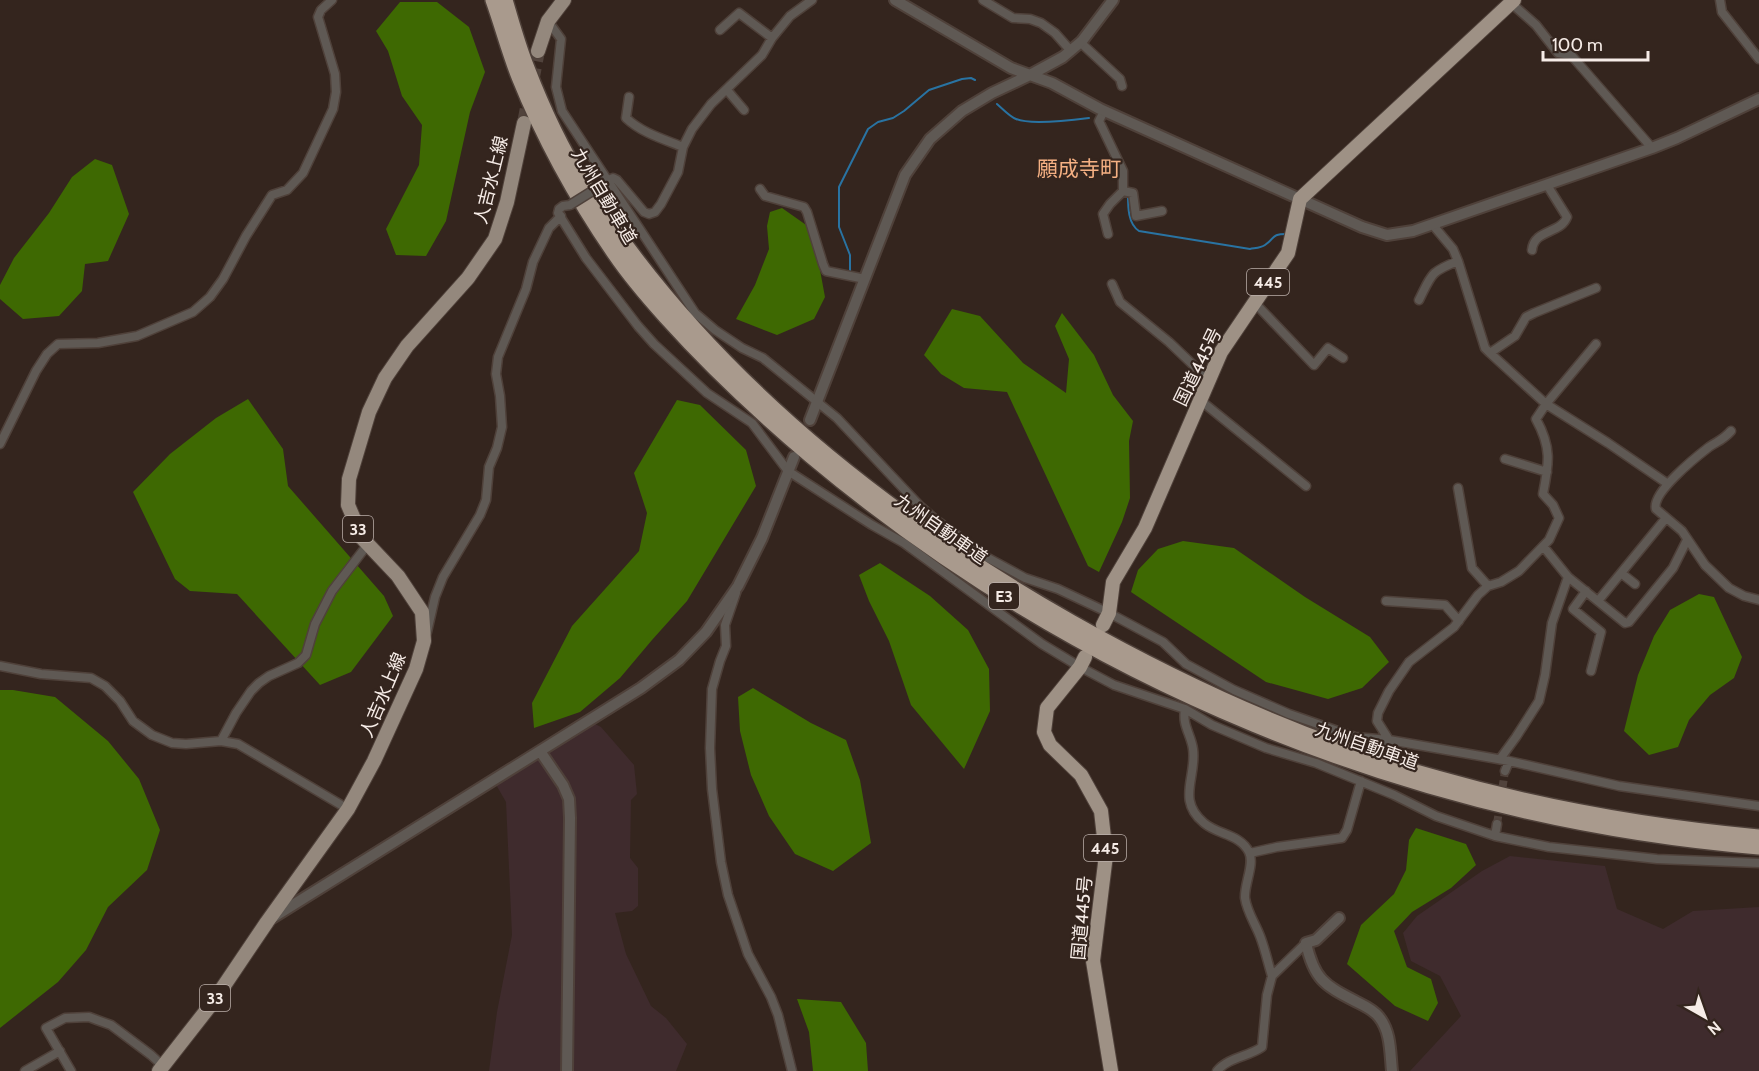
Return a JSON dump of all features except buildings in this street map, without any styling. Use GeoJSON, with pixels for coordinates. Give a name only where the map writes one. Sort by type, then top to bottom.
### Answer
{"type":"FeatureCollection","features":[{"type":"Feature","properties":{"kind":"highway","name":"九州自動車道"},"geometry":{"type":"LineString","coordinates":[[494,0],[518,74],[572,188],[616,257],[653,303],[724,379],[777,427],[876,508],[944,557],[1037,617],[1157,682],[1310,747],[1432,788],[1540,815],[1644,834],[1759,847]]}},
{"type":"Feature","properties":{"kind":"highway","name":"九州自動車道"},"geometry":{"type":"LineString","coordinates":[[505,0],[526,68],[576,171],[628,249],[663,294],[734,371],[784,417],[884,500],[950,547],[1030,598],[1124,651],[1218,698],[1314,738],[1436,778],[1544,805],[1646,823],[1759,837]]}},
{"type":"Feature","properties":{"kind":"highway"},"geometry":{"type":"LineString","coordinates":[[1300,199],[1512,2]]}},
{"type":"Feature","properties":{"kind":"highway","name":"国道445号"},"geometry":{"type":"LineString","coordinates":[[1106,619],[1113,582],[1145,528],[1221,352],[1288,253],[1300,199]]}},
{"type":"Feature","properties":{"kind":"highway","name":"国道445号"},"geometry":{"type":"LineString","coordinates":[[1083,662],[1047,708],[1044,732],[1050,745],[1081,775],[1101,810],[1106,855],[1093,961],[1111,1071]]}},
{"type":"Feature","properties":{"kind":"main road"},"geometry":{"type":"LineString","coordinates":[[538,51],[548,21],[558,2]]}},
{"type":"Feature","properties":{"kind":"main road","name":"人吉水上線"},"geometry":{"type":"LineString","coordinates":[[161,1069],[213,1002],[348,809],[374,761],[416,669],[424,641],[422,612],[398,576],[362,538],[348,505],[349,479],[369,412],[385,378],[407,346],[468,278],[495,239],[507,202],[524,123]]}},
{"type":"Feature","properties":{"kind":"street"},"geometry":{"type":"LineString","coordinates":[[0,444],[36,371],[47,354],[58,344],[98,343],[137,336],[193,312],[210,297],[223,279],[272,195],[286,190],[303,173],[333,110],[336,92],[335,74],[318,17],[321,10],[332,0]]}},
{"type":"Feature","properties":{"kind":"street"},"geometry":{"type":"LineString","coordinates":[[812,0],[790,16],[762,55],[711,104],[692,129],[683,147],[678,172],[661,204],[652,213],[644,212],[613,178],[570,205],[563,206],[558,213],[586,258],[654,344],[707,393],[752,423],[788,471],[904,543],[1042,644],[1083,662],[1114,685],[1185,709],[1212,725],[1266,747],[1361,781],[1375,783],[1436,816],[1495,836],[1549,847],[1657,859],[1759,862]]}},
{"type":"Feature","properties":{"kind":"street"},"geometry":{"type":"LineString","coordinates":[[894,0],[1011,68],[1052,83],[1104,111],[1362,227],[1387,235],[1413,231],[1652,148],[1758,101]]}},
{"type":"Feature","properties":{"kind":"street"},"geometry":{"type":"LineString","coordinates":[[983,0],[1013,18],[1030,19],[1041,23],[1055,33],[1070,50]]}},
{"type":"Feature","properties":{"kind":"street"},"geometry":{"type":"LineString","coordinates":[[810,420],[905,175],[930,139],[962,111],[1063,57],[1080,42],[1113,0]]}},
{"type":"Feature","properties":{"kind":"street"},"geometry":{"type":"LineString","coordinates":[[1720,0],[1722,12],[1759,59]]}},
{"type":"Feature","properties":{"kind":"street"},"geometry":{"type":"LineString","coordinates":[[1512,2],[1536,25],[1558,53],[1571,55],[1652,148]]}},
{"type":"Feature","properties":{"kind":"street"},"geometry":{"type":"LineString","coordinates":[[720,30],[740,12],[772,38]]}},
{"type":"Feature","properties":{"kind":"street"},"geometry":{"type":"LineString","coordinates":[[548,21],[561,39],[556,87],[562,111],[604,183],[695,313],[742,348],[763,358],[837,418],[919,505],[988,558],[1024,578],[1058,589],[1106,619],[1162,642],[1186,664],[1234,690],[1289,714],[1355,737],[1389,740],[1504,760],[1619,786],[1759,806]]}},
{"type":"Feature","properties":{"kind":"street"},"geometry":{"type":"LineString","coordinates":[[1080,42],[1120,79],[1122,86]]}},
{"type":"Feature","properties":{"kind":"street"},"geometry":{"type":"LineString","coordinates":[[727,90],[744,110]]}},
{"type":"Feature","properties":{"kind":"street"},"geometry":{"type":"LineString","coordinates":[[629,97],[626,118],[632,124],[683,147]]}},
{"type":"Feature","properties":{"kind":"street"},"geometry":{"type":"LineString","coordinates":[[1104,111],[1099,121],[1123,171],[1123,191],[1103,214],[1108,234]]}},
{"type":"Feature","properties":{"kind":"street"},"geometry":{"type":"LineString","coordinates":[[1532,250],[1533,243],[1540,235],[1562,225],[1567,217],[1547,184]]}},
{"type":"Feature","properties":{"kind":"street"},"geometry":{"type":"LineString","coordinates":[[760,189],[765,196],[804,207],[826,271],[865,279]]}},
{"type":"Feature","properties":{"kind":"street"},"geometry":{"type":"LineString","coordinates":[[1123,191],[1133,194],[1136,216],[1162,211]]}},
{"type":"Feature","properties":{"kind":"street"},"geometry":{"type":"LineString","coordinates":[[424,641],[435,597],[443,578],[480,515],[486,500],[489,467],[502,428],[496,374],[500,351],[526,289],[533,262],[549,228],[561,216]]}},
{"type":"Feature","properties":{"kind":"street"},"geometry":{"type":"LineString","coordinates":[[1432,224],[1453,249],[1485,348],[1546,404],[1668,484]]}},
{"type":"Feature","properties":{"kind":"street"},"geometry":{"type":"LineString","coordinates":[[1419,300],[1438,269],[1458,261]]}},
{"type":"Feature","properties":{"kind":"street"},"geometry":{"type":"LineString","coordinates":[[1112,284],[1120,302],[1169,342],[1209,380]]}},
{"type":"Feature","properties":{"kind":"street"},"geometry":{"type":"LineString","coordinates":[[1490,353],[1515,336],[1526,317],[1534,312],[1596,288]]}},
{"type":"Feature","properties":{"kind":"street"},"geometry":{"type":"LineString","coordinates":[[1254,302],[1314,365],[1328,348],[1343,358]]}},
{"type":"Feature","properties":{"kind":"street"},"geometry":{"type":"LineString","coordinates":[[1386,750],[1389,740],[1377,721],[1378,713],[1389,691],[1409,662],[1454,627],[1478,595],[1488,586],[1519,571],[1549,540],[1559,518],[1553,505],[1543,494],[1548,463],[1547,443],[1536,419],[1596,344]]}},
{"type":"Feature","properties":{"kind":"street"},"geometry":{"type":"LineString","coordinates":[[1200,400],[1306,486]]}},
{"type":"Feature","properties":{"kind":"street"},"geometry":{"type":"LineString","coordinates":[[1731,431],[1668,484],[1654,506],[1682,531],[1705,565],[1729,588],[1744,596],[1759,600]]}},
{"type":"Feature","properties":{"kind":"street"},"geometry":{"type":"LineString","coordinates":[[792,1071],[778,1014],[748,954],[728,895],[721,862],[712,789],[710,748],[712,689],[726,646],[725,625],[738,586],[762,537],[794,457]]}},
{"type":"Feature","properties":{"kind":"street"},"geometry":{"type":"LineString","coordinates":[[1505,459],[1547,472]]}},
{"type":"Feature","properties":{"kind":"street"},"geometry":{"type":"LineString","coordinates":[[1458,488],[1472,568],[1488,586]]}},
{"type":"Feature","properties":{"kind":"street"},"geometry":{"type":"LineString","coordinates":[[1598,601],[1666,518]]}},
{"type":"Feature","properties":{"kind":"street"},"geometry":{"type":"LineString","coordinates":[[1543,546],[1568,577],[1626,623],[1632,620],[1673,568],[1687,540]]}},
{"type":"Feature","properties":{"kind":"street"},"geometry":{"type":"LineString","coordinates":[[221,741],[251,691],[269,676],[298,663],[306,655],[315,624],[332,591],[368,544]]}},
{"type":"Feature","properties":{"kind":"street"},"geometry":{"type":"LineString","coordinates":[[1622,573],[1635,584]]}},
{"type":"Feature","properties":{"kind":"street"},"geometry":{"type":"LineString","coordinates":[[1505,771],[1504,760],[1539,701],[1552,623],[1568,577]]}},
{"type":"Feature","properties":{"kind":"street"},"geometry":{"type":"LineString","coordinates":[[267,922],[641,688],[679,660],[706,632],[738,586]]}},
{"type":"Feature","properties":{"kind":"street"},"geometry":{"type":"LineString","coordinates":[[1586,591],[1573,609],[1601,632],[1591,672]]}},
{"type":"Feature","properties":{"kind":"street"},"geometry":{"type":"LineString","coordinates":[[1386,601],[1445,605],[1459,621]]}},
{"type":"Feature","properties":{"kind":"street"},"geometry":{"type":"LineString","coordinates":[[0,666],[41,674],[91,678],[105,686],[120,701],[133,721],[152,735],[172,743],[221,741],[238,744],[348,809]]}},
{"type":"Feature","properties":{"kind":"street"},"geometry":{"type":"LineString","coordinates":[[1185,709],[1183,720],[1193,750],[1189,799],[1192,809],[1204,823],[1239,840],[1250,853],[1251,859],[1245,886],[1246,903],[1272,976],[1267,995],[1262,1047],[1222,1065],[1217,1071]]}},
{"type":"Feature","properties":{"kind":"street"},"geometry":{"type":"LineString","coordinates":[[540,751],[563,784],[569,799],[567,1071]]}},
{"type":"Feature","properties":{"kind":"street"},"geometry":{"type":"LineString","coordinates":[[1250,853],[1342,838],[1347,830],[1361,781]]}},
{"type":"Feature","properties":{"kind":"street"},"geometry":{"type":"LineString","coordinates":[[1495,836],[1497,824]]}},
{"type":"Feature","properties":{"kind":"street"},"geometry":{"type":"LineString","coordinates":[[1272,976],[1306,944],[1316,940],[1339,918]]}},
{"type":"Feature","properties":{"kind":"street"},"geometry":{"type":"LineString","coordinates":[[1306,944],[1311,962],[1322,981],[1366,1006],[1378,1016],[1390,1044],[1392,1071]]}},
{"type":"Feature","properties":{"kind":"street"},"geometry":{"type":"LineString","coordinates":[[71,1071],[46,1028],[65,1018],[88,1017],[111,1025],[151,1055],[161,1069]]}},
{"type":"Feature","properties":{"kind":"street"},"geometry":{"type":"LineString","coordinates":[[25,1071],[60,1051]]}},
{"type":"Feature","properties":{"kind":"shaded area"},"geometry":{"type":"Polygon","coordinates":[[[593,723],[601,727],[634,765],[637,794],[631,800],[630,858],[638,868],[638,906],[632,911],[615,913],[626,954],[651,1006],[666,1018],[687,1044],[676,1071],[489,1071],[497,1012],[512,935],[506,802],[495,783],[593,723]]]}},
{"type":"Feature","properties":{"kind":"shaded area"},"geometry":{"type":"Polygon","coordinates":[[[1510,856],[1605,866],[1617,909],[1663,929],[1693,911],[1759,907],[1759,1071],[1410,1071],[1461,1016],[1440,976],[1411,961],[1403,933],[1417,916],[1482,871],[1510,856]]]}},
{"type":"Feature","properties":{"kind":"green space"},"geometry":{"type":"Polygon","coordinates":[[[400,2],[437,2],[469,27],[485,72],[470,112],[446,221],[426,256],[396,255],[386,229],[419,165],[422,125],[402,96],[388,51],[376,31],[400,2]]]}},
{"type":"Feature","properties":{"kind":"green space"},"geometry":{"type":"Polygon","coordinates":[[[95,159],[112,165],[129,214],[108,261],[85,264],[82,291],[59,316],[23,319],[0,299],[0,285],[14,258],[49,213],[72,177],[95,159]]]}},
{"type":"Feature","properties":{"kind":"green space"},"geometry":{"type":"Polygon","coordinates":[[[782,208],[809,227],[825,297],[814,319],[777,335],[736,319],[755,285],[769,249],[767,226],[770,212],[782,208]]]}},
{"type":"Feature","properties":{"kind":"green space"},"geometry":{"type":"Polygon","coordinates":[[[952,309],[980,316],[1023,363],[1066,393],[1069,359],[1055,326],[1062,313],[1094,355],[1113,395],[1133,421],[1129,441],[1130,498],[1122,522],[1099,572],[1088,566],[1007,392],[964,388],[941,374],[924,355],[952,309]]]}},
{"type":"Feature","properties":{"kind":"green space"},"geometry":{"type":"Polygon","coordinates":[[[248,399],[283,449],[288,486],[384,596],[393,616],[351,672],[320,685],[237,594],[190,591],[175,579],[133,492],[170,454],[216,418],[248,399]]]}},
{"type":"Feature","properties":{"kind":"green space"},"geometry":{"type":"Polygon","coordinates":[[[677,400],[700,405],[746,450],[756,486],[687,601],[620,678],[580,712],[534,728],[532,703],[572,626],[639,551],[647,513],[634,473],[677,400]]]}},
{"type":"Feature","properties":{"kind":"green space"},"geometry":{"type":"Polygon","coordinates":[[[1183,541],[1234,548],[1305,597],[1370,637],[1389,662],[1362,688],[1328,699],[1266,682],[1131,592],[1138,570],[1158,549],[1183,541]]]}},
{"type":"Feature","properties":{"kind":"green space"},"geometry":{"type":"Polygon","coordinates":[[[880,563],[930,596],[968,630],[989,669],[990,711],[964,769],[911,705],[889,641],[859,575],[880,563]]]}},
{"type":"Feature","properties":{"kind":"green space"},"geometry":{"type":"Polygon","coordinates":[[[1699,594],[1714,597],[1742,657],[1734,678],[1710,695],[1689,720],[1678,747],[1649,755],[1624,731],[1638,675],[1654,636],[1670,610],[1699,594]]]}},
{"type":"Feature","properties":{"kind":"green space"},"geometry":{"type":"Polygon","coordinates":[[[753,688],[811,723],[846,740],[860,780],[871,843],[833,871],[795,854],[769,816],[751,775],[740,731],[738,697],[753,688]]]}},
{"type":"Feature","properties":{"kind":"green space"},"geometry":{"type":"Polygon","coordinates":[[[0,690],[55,697],[108,741],[139,779],[160,830],[147,870],[108,907],[86,950],[58,982],[0,1028],[0,690]]]}},
{"type":"Feature","properties":{"kind":"green space"},"geometry":{"type":"Polygon","coordinates":[[[1416,828],[1466,844],[1476,865],[1451,888],[1412,912],[1394,931],[1407,967],[1431,979],[1438,1003],[1428,1021],[1395,1006],[1347,964],[1361,925],[1394,894],[1406,870],[1409,840],[1416,828]]]}},
{"type":"Feature","properties":{"kind":"green space"},"geometry":{"type":"Polygon","coordinates":[[[797,999],[841,1002],[866,1043],[868,1071],[813,1071],[809,1032],[797,999]]]}},
{"type":"Feature","properties":{"kind":"waterway"},"geometry":{"type":"LineString","coordinates":[[850,273],[850,255],[839,227],[839,187],[868,129],[904,111],[929,90],[962,79],[975,80]]}},
{"type":"Feature","properties":{"kind":"waterway"},"geometry":{"type":"LineString","coordinates":[[997,104],[1011,116],[1023,121],[1089,118]]}},
{"type":"Feature","properties":{"kind":"waterway"},"geometry":{"type":"LineString","coordinates":[[1128,195],[1131,220],[1139,231],[1250,249],[1263,246],[1275,236],[1287,234]]}},
{"type":"Feature","properties":{"kind":"tunnel"},"geometry":{"type":"LineString","coordinates":[[524,123],[538,51]]}},
{"type":"Feature","properties":{"kind":"tunnel"},"geometry":{"type":"LineString","coordinates":[[1497,824],[1505,771]]}},
{"type":"Feature","properties":{"kind":"district","name":"願成寺町"},"geometry":{"type":"Point","coordinates":[1079,168]}}]}
